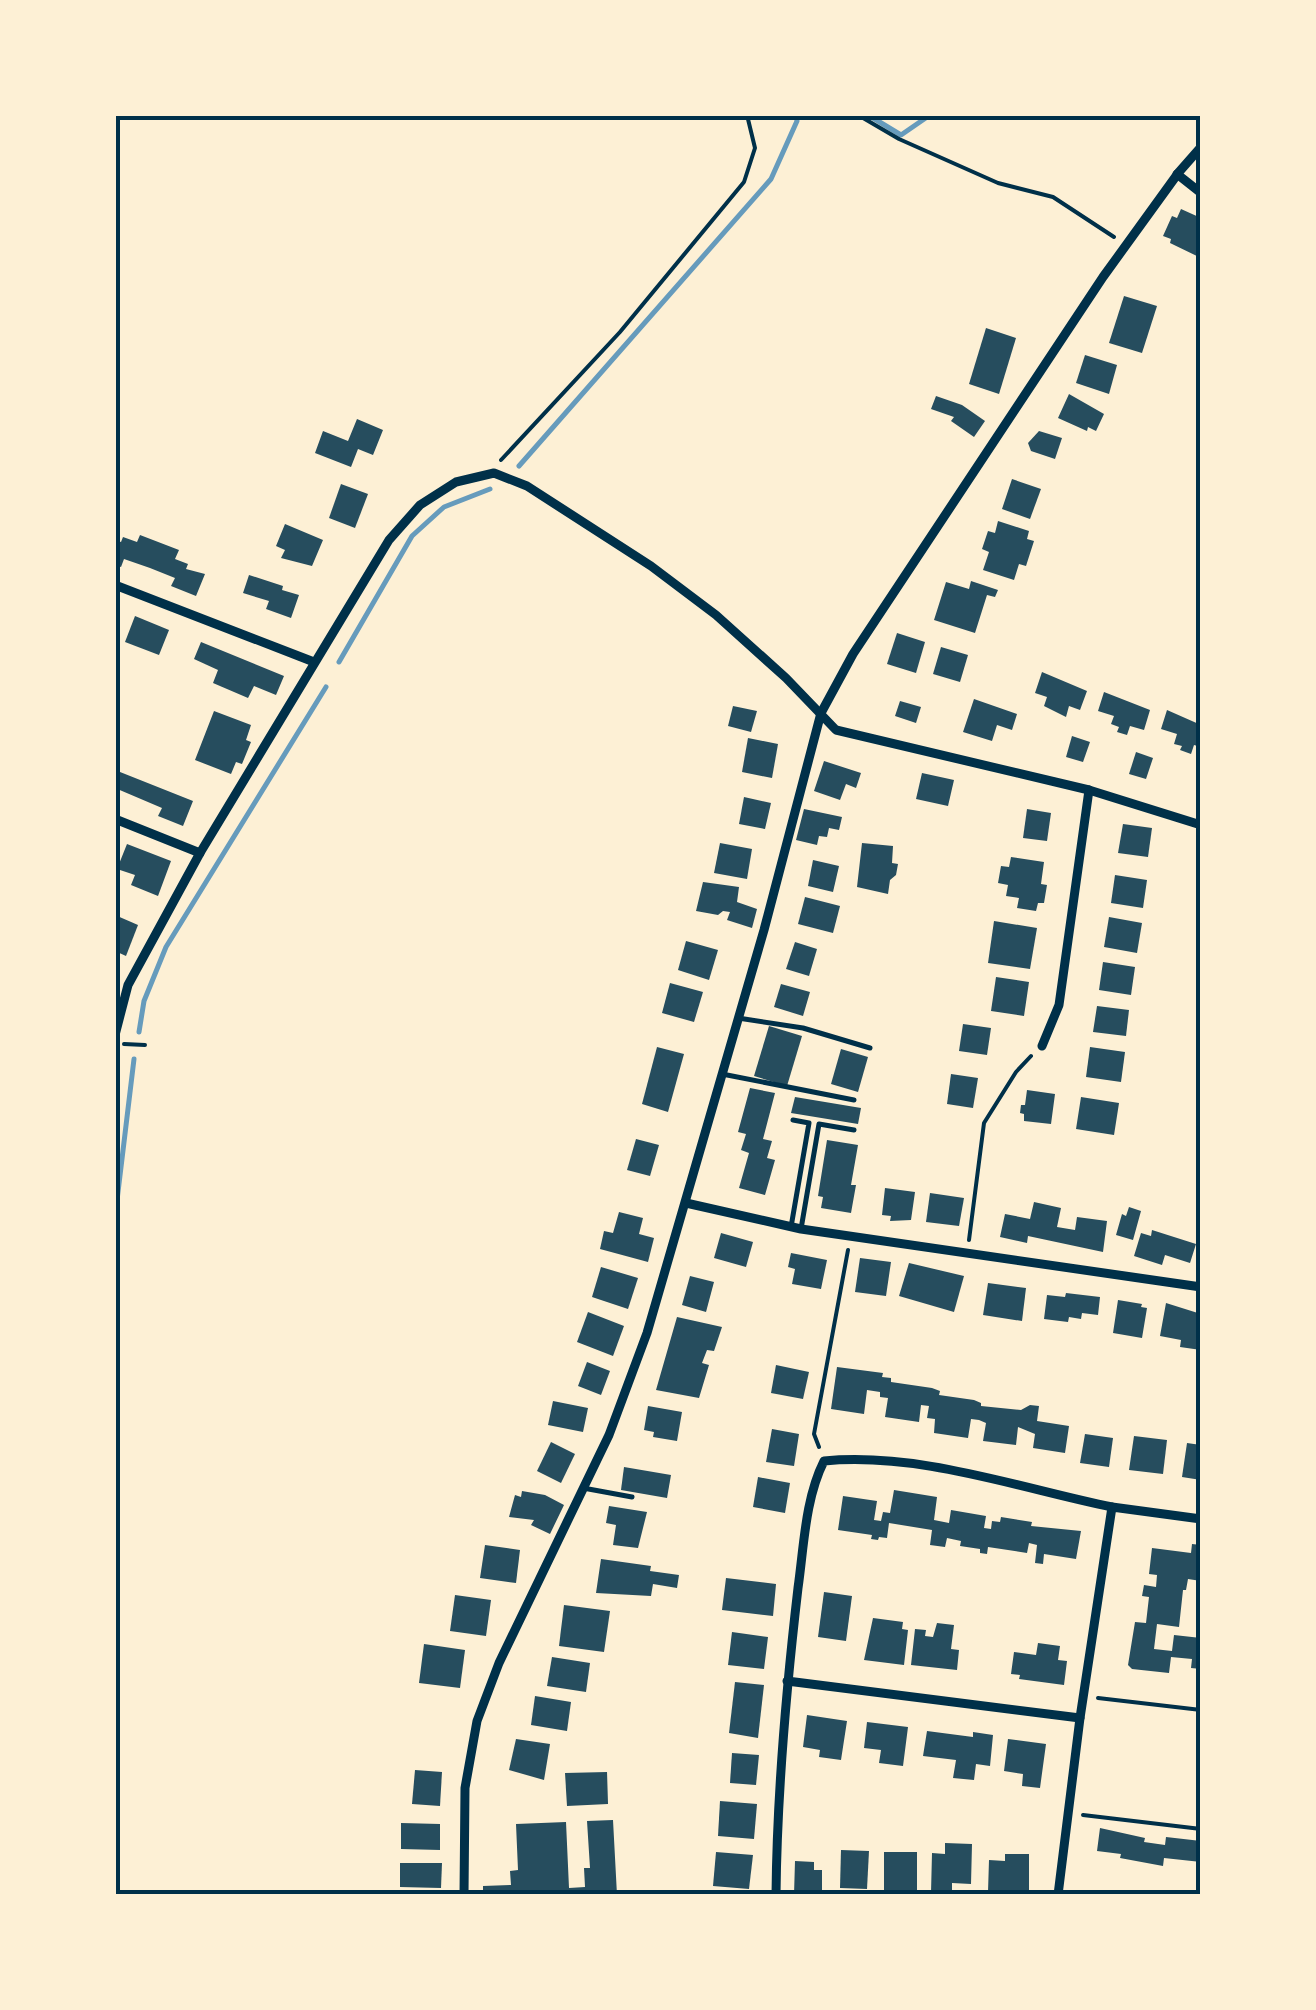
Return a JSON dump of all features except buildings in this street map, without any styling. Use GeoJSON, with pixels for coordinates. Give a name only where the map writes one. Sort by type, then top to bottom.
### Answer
{"type":"FeatureCollection","features":[{"type":"Feature","properties":{"kind":"street"},"geometry":{"type":"LineString","coordinates":[[464,1895],[465,1788],[478,1721],[499,1663],[609,1435],[648,1333],[821,712],[853,654],[1103,277],[1201,146]]}},
{"type":"Feature","properties":{"kind":"street"},"geometry":{"type":"LineString","coordinates":[[1177,174],[1201,193]]}},
{"type":"Feature","properties":{"kind":"street"},"geometry":{"type":"LineString","coordinates":[[115,1034],[128,985],[200,853],[389,540],[420,505],[456,482],[494,474],[528,486],[651,566],[716,615],[836,730],[1089,790],[1201,825]]}},
{"type":"Feature","properties":{"kind":"street"},"geometry":{"type":"LineString","coordinates":[[115,585],[314,662]]}},
{"type":"Feature","properties":{"kind":"street"},"geometry":{"type":"LineString","coordinates":[[1042,1046],[1059,1005],[1089,790]]}},
{"type":"Feature","properties":{"kind":"street"},"geometry":{"type":"LineString","coordinates":[[115,818],[200,853]]}},
{"type":"Feature","properties":{"kind":"street"},"geometry":{"type":"LineString","coordinates":[[686,1203],[796,1228],[1201,1287]]}},
{"type":"Feature","properties":{"kind":"street"},"geometry":{"type":"LineString","coordinates":[[776,1895],[777,1797],[787,1682],[805,1536],[815,1480],[824,1461],[858,1458],[969,1474],[1112,1508],[1201,1519]]}},
{"type":"Feature","properties":{"kind":"street"},"geometry":{"type":"LineString","coordinates":[[1058,1895],[1112,1508]]}},
{"type":"Feature","properties":{"kind":"street"},"geometry":{"type":"LineString","coordinates":[[787,1682],[1080,1718]]}},
{"type":"Feature","properties":{"kind":"lane"},"geometry":{"type":"LineString","coordinates":[[738,1018],[804,1028],[870,1048]]}},
{"type":"Feature","properties":{"kind":"lane"},"geometry":{"type":"LineString","coordinates":[[722,1074],[854,1100]]}},
{"type":"Feature","properties":{"kind":"lane"},"geometry":{"type":"LineString","coordinates":[[792,1120],[808,1123],[796,1228]]}},
{"type":"Feature","properties":{"kind":"lane"},"geometry":{"type":"LineString","coordinates":[[796,1228],[819,1124],[854,1130]]}},
{"type":"Feature","properties":{"kind":"lane"},"geometry":{"type":"LineString","coordinates":[[583,1488],[632,1497]]}},
{"type":"Feature","properties":{"kind":"path"},"geometry":{"type":"LineString","coordinates":[[494,474],[504,454],[620,332],[744,182],[756,148],[747,115]]}},
{"type":"Feature","properties":{"kind":"path"},"geometry":{"type":"LineString","coordinates":[[858,115],[898,139],[998,183],[1052,197],[1126,245]]}},
{"type":"Feature","properties":{"kind":"path"},"geometry":{"type":"LineString","coordinates":[[115,1044],[144,1046]]}},
{"type":"Feature","properties":{"kind":"path"},"geometry":{"type":"LineString","coordinates":[[968,1252],[984,1123],[1016,1072],[1042,1046]]}},
{"type":"Feature","properties":{"kind":"path"},"geometry":{"type":"LineString","coordinates":[[824,1461],[814,1434],[850,1236]]}},
{"type":"Feature","properties":{"kind":"path"},"geometry":{"type":"LineString","coordinates":[[1083,1696],[1201,1710]]}},
{"type":"Feature","properties":{"kind":"path"},"geometry":{"type":"LineString","coordinates":[[1068,1814],[1201,1829]]}},
{"type":"Feature","properties":{"kind":"waterway"},"geometry":{"type":"LineString","coordinates":[[519,466],[771,179],[797,121],[796,115]]}},
{"type":"Feature","properties":{"kind":"waterway"},"geometry":{"type":"LineString","coordinates":[[868,115],[901,135],[930,115]]}},
{"type":"Feature","properties":{"kind":"waterway"},"geometry":{"type":"LineString","coordinates":[[339,662],[412,536],[444,507],[490,489]]}},
{"type":"Feature","properties":{"kind":"waterway"},"geometry":{"type":"LineString","coordinates":[[139,1032],[144,1001],[166,947],[326,687]]}},
{"type":"Feature","properties":{"kind":"waterway"},"geometry":{"type":"LineString","coordinates":[[115,1217],[134,1059]]}}]}
